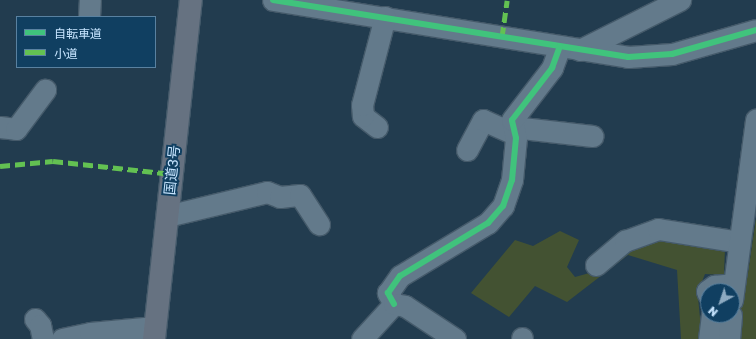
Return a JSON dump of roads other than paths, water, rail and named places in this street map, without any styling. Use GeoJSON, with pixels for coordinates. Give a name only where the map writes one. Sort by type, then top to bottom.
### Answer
{"type":"FeatureCollection","features":[{"type":"Feature","properties":{"kind":"highway","name":"国道3号"},"geometry":{"type":"LineString","coordinates":[[154,333],[191,0]]}},
{"type":"Feature","properties":{"kind":"street"},"geometry":{"type":"LineString","coordinates":[[89,16],[90,0]]}},
{"type":"Feature","properties":{"kind":"street"},"geometry":{"type":"LineString","coordinates":[[273,0],[628,57],[672,54],[756,30]]}},
{"type":"Feature","properties":{"kind":"street"},"geometry":{"type":"LineString","coordinates":[[580,50],[680,0]]}},
{"type":"Feature","properties":{"kind":"street"},"geometry":{"type":"LineString","coordinates":[[377,127],[363,116],[362,105],[385,17]]}},
{"type":"Feature","properties":{"kind":"street"},"geometry":{"type":"LineString","coordinates":[[394,304],[388,293],[400,276],[488,223],[503,206],[512,180],[514,130],[512,120],[552,68],[560,46]]}},
{"type":"Feature","properties":{"kind":"street"},"geometry":{"type":"LineString","coordinates":[[0,127],[16,129],[45,90]]}},
{"type":"Feature","properties":{"kind":"street"},"geometry":{"type":"LineString","coordinates":[[467,150],[483,120],[514,130],[592,136]]}},
{"type":"Feature","properties":{"kind":"street"},"geometry":{"type":"LineString","coordinates":[[734,283],[756,120]]}},
{"type":"Feature","properties":{"kind":"street"},"geometry":{"type":"LineString","coordinates":[[167,216],[267,192],[280,198],[300,194],[319,224]]}},
{"type":"Feature","properties":{"kind":"street"},"geometry":{"type":"LineString","coordinates":[[596,265],[625,241],[658,229],[739,242]]}},
{"type":"Feature","properties":{"kind":"street"},"geometry":{"type":"LineString","coordinates":[[362,339],[394,304]]}},
{"type":"Feature","properties":{"kind":"street"},"geometry":{"type":"LineString","coordinates":[[394,304],[405,306],[455,339]]}},
{"type":"Feature","properties":{"kind":"street"},"geometry":{"type":"LineString","coordinates":[[35,319],[40,325],[43,339]]}},
{"type":"Feature","properties":{"kind":"street"},"geometry":{"type":"LineString","coordinates":[[709,339],[711,323]]}},
{"type":"Feature","properties":{"kind":"street"},"geometry":{"type":"LineString","coordinates":[[729,339],[730,323]]}},
{"type":"Feature","properties":{"kind":"street"},"geometry":{"type":"LineString","coordinates":[[62,339],[90,333],[154,333]]}}]}
